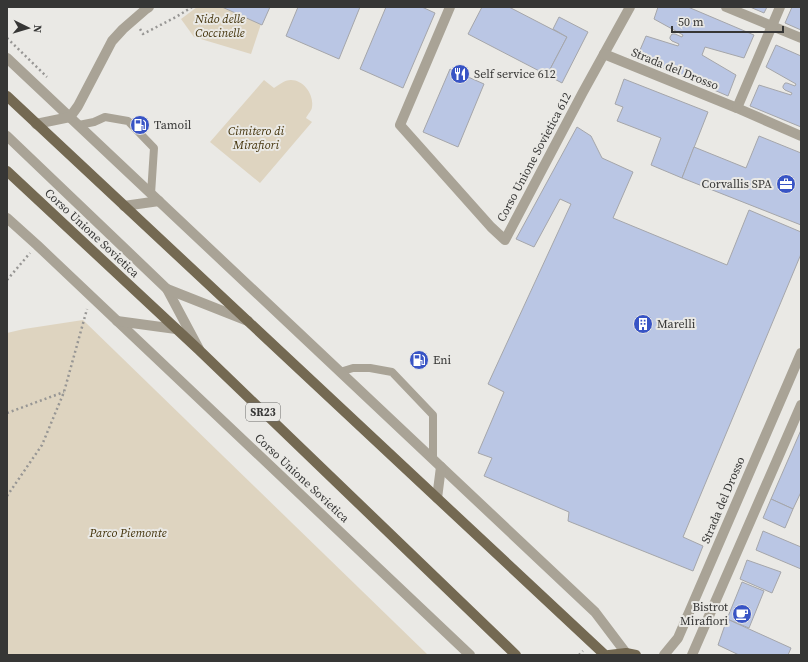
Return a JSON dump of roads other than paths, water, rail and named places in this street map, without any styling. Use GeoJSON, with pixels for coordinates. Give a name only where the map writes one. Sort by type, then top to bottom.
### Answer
{"type":"FeatureCollection","features":[{"type":"Feature","properties":{"kind":"main road"},"geometry":{"type":"LineString","coordinates":[[7,96],[605,655]]}},
{"type":"Feature","properties":{"kind":"main road","name":"Corso Unione Sovietica"},"geometry":{"type":"LineString","coordinates":[[7,171],[199,350],[516,655]]}},
{"type":"Feature","properties":{"kind":"main road"},"geometry":{"type":"LineString","coordinates":[[609,655],[631,654]]}},
{"type":"Feature","properties":{"kind":"street"},"geometry":{"type":"LineString","coordinates":[[36,124],[70,117],[78,106],[112,41],[123,29],[149,7]]}},
{"type":"Feature","properties":{"kind":"street","name":"Corso Unione Sovietica 612"},"geometry":{"type":"LineString","coordinates":[[450,7],[400,125],[491,227],[505,240],[630,7]]}},
{"type":"Feature","properties":{"kind":"street"},"geometry":{"type":"LineString","coordinates":[[726,7],[801,38]]}},
{"type":"Feature","properties":{"kind":"street"},"geometry":{"type":"LineString","coordinates":[[736,108],[780,7]]}},
{"type":"Feature","properties":{"kind":"street","name":"Strada del Drosso"},"geometry":{"type":"LineString","coordinates":[[604,54],[801,136]]}},
{"type":"Feature","properties":{"kind":"street"},"geometry":{"type":"LineString","coordinates":[[7,58],[595,612],[631,654]]}},
{"type":"Feature","properties":{"kind":"street","name":"Corso Unione Sovietica"},"geometry":{"type":"LineString","coordinates":[[7,136],[167,289]]}},
{"type":"Feature","properties":{"kind":"street"},"geometry":{"type":"LineString","coordinates":[[124,206],[159,201]]}},
{"type":"Feature","properties":{"kind":"street","name":"Corso Unione Sovietica"},"geometry":{"type":"LineString","coordinates":[[7,218],[470,655]]}},
{"type":"Feature","properties":{"kind":"street"},"geometry":{"type":"LineString","coordinates":[[167,289],[248,321]]}},
{"type":"Feature","properties":{"kind":"street"},"geometry":{"type":"LineString","coordinates":[[167,289],[199,350]]}},
{"type":"Feature","properties":{"kind":"street"},"geometry":{"type":"LineString","coordinates":[[117,321],[176,329]]}},
{"type":"Feature","properties":{"kind":"street","name":"Strada del Drosso"},"geometry":{"type":"LineString","coordinates":[[664,655],[678,638],[801,353]]}},
{"type":"Feature","properties":{"kind":"street"},"geometry":{"type":"LineString","coordinates":[[692,655],[801,405]]}},
{"type":"Feature","properties":{"kind":"street"},"geometry":{"type":"LineString","coordinates":[[437,498],[441,467]]}},
{"type":"Feature","properties":{"kind":"lane"},"geometry":{"type":"LineString","coordinates":[[79,125],[105,118],[128,120],[154,148],[151,194]]}},
{"type":"Feature","properties":{"kind":"lane"},"geometry":{"type":"LineString","coordinates":[[340,372],[353,368],[370,368],[392,372],[433,415],[433,460]]}},
{"type":"Feature","properties":{"kind":"place","name":"Self service 612"},"geometry":{"type":"Point","coordinates":[460,74]}},
{"type":"Feature","properties":{"kind":"place","name":"Tamoil"},"geometry":{"type":"Point","coordinates":[140,125]}},
{"type":"Feature","properties":{"kind":"place","name":"Corvallis SPA"},"geometry":{"type":"Point","coordinates":[786,184]}},
{"type":"Feature","properties":{"kind":"place","name":"Marelli"},"geometry":{"type":"Point","coordinates":[643,324]}},
{"type":"Feature","properties":{"kind":"place","name":"Eni"},"geometry":{"type":"Point","coordinates":[419,360]}},
{"type":"Feature","properties":{"kind":"place","name":"Bistrot Mirafiori"},"geometry":{"type":"Point","coordinates":[742,614]}},
{"type":"Feature","properties":{"kind":"park label","name":"Nido delle Coccinelle"},"geometry":{"type":"Point","coordinates":[220,26]}},
{"type":"Feature","properties":{"kind":"park label","name":"Cimitero di Mirafiori"},"geometry":{"type":"Point","coordinates":[256,138]}},
{"type":"Feature","properties":{"kind":"park label","name":"Parco Piemonte"},"geometry":{"type":"Point","coordinates":[128,533]}}]}
